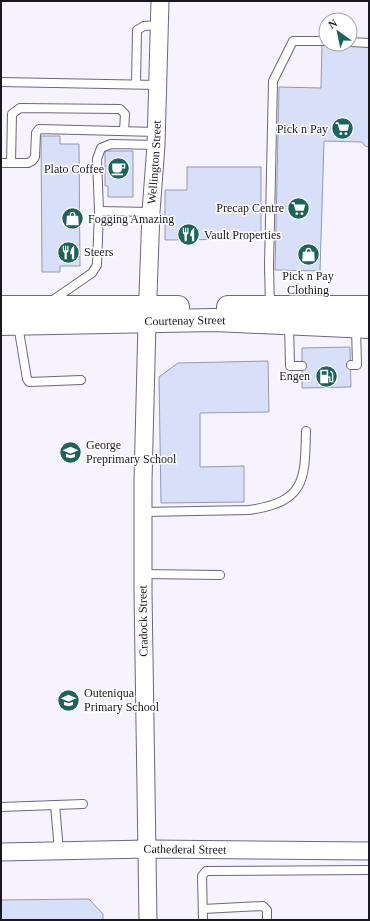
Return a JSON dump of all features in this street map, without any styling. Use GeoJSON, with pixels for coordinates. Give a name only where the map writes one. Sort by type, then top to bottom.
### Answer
{"type":"FeatureCollection","features":[{"type":"Feature","properties":{"kind":"highway","name":"Courtenay Street"},"geometry":{"type":"LineString","coordinates":[[1,307],[42,307],[214,320],[363,327]]}},
{"type":"Feature","properties":{"kind":"highway","name":"Courtenay Street"},"geometry":{"type":"LineString","coordinates":[[9,324],[270,307],[369,307]]}},
{"type":"Feature","properties":{"kind":"street","name":"Wellington Street"},"geometry":{"type":"LineString","coordinates":[[148,315],[151,212],[156,139],[160,1]]}},
{"type":"Feature","properties":{"kind":"street","name":"Cradock Street"},"geometry":{"type":"LineString","coordinates":[[148,315],[143,512],[148,920]]}},
{"type":"Feature","properties":{"kind":"street","name":"Cathederal Street"},"geometry":{"type":"LineString","coordinates":[[1,852],[148,849],[369,851]]}},
{"type":"Feature","properties":{"kind":"lane"},"geometry":{"type":"LineString","coordinates":[[136,84],[137,30],[144,26],[159,26]]}},
{"type":"Feature","properties":{"kind":"lane"},"geometry":{"type":"LineString","coordinates":[[270,307],[269,266],[273,81],[293,41],[318,41]]}},
{"type":"Feature","properties":{"kind":"lane"},"geometry":{"type":"LineString","coordinates":[[358,42],[369,42]]}},
{"type":"Feature","properties":{"kind":"lane"},"geometry":{"type":"LineString","coordinates":[[1,82],[158,85]]}},
{"type":"Feature","properties":{"kind":"lane"},"geometry":{"type":"LineString","coordinates":[[11,163],[12,114],[20,108],[120,109],[125,114],[124,131]]}},
{"type":"Feature","properties":{"kind":"lane"},"geometry":{"type":"LineString","coordinates":[[1,163],[32,161],[35,157],[36,134],[39,129],[124,131],[156,139]]}},
{"type":"Feature","properties":{"kind":"lane"},"geometry":{"type":"LineString","coordinates":[[42,307],[95,269],[99,211],[97,159],[101,148],[110,144],[156,139]]}},
{"type":"Feature","properties":{"kind":"lane"},"geometry":{"type":"LineString","coordinates":[[99,211],[151,212]]}},
{"type":"Feature","properties":{"kind":"lane"},"geometry":{"type":"LineString","coordinates":[[9,324],[26,379],[29,382],[81,380]]}},
{"type":"Feature","properties":{"kind":"lane"},"geometry":{"type":"LineString","coordinates":[[289,324],[290,366],[302,366]]}},
{"type":"Feature","properties":{"kind":"lane"},"geometry":{"type":"LineString","coordinates":[[351,365],[357,365],[363,327]]}},
{"type":"Feature","properties":{"kind":"lane"},"geometry":{"type":"LineString","coordinates":[[143,512],[249,510],[266,508],[286,500],[296,490],[303,476],[306,431]]}},
{"type":"Feature","properties":{"kind":"lane"},"geometry":{"type":"LineString","coordinates":[[143,574],[220,575]]}},
{"type":"Feature","properties":{"kind":"lane"},"geometry":{"type":"LineString","coordinates":[[1,807],[83,804]]}},
{"type":"Feature","properties":{"kind":"lane"},"geometry":{"type":"LineString","coordinates":[[56,805],[58,851]]}},
{"type":"Feature","properties":{"kind":"lane"},"geometry":{"type":"LineString","coordinates":[[203,920],[202,876],[206,871],[369,870]]}},
{"type":"Feature","properties":{"kind":"lane"},"geometry":{"type":"LineString","coordinates":[[203,909],[263,906],[267,910],[268,920]]}},
{"type":"Feature","properties":{"kind":"building","name":"Precap Centre"},"geometry":{"type":"Polygon","coordinates":[[[358,45],[369,45],[369,147],[365,146],[362,142],[324,141],[320,271],[275,270],[279,87],[321,88],[322,52],[358,52],[358,45]]]}},
{"type":"Feature","properties":{"kind":"building"},"geometry":{"type":"Polygon","coordinates":[[[41,136],[60,136],[60,144],[79,144],[80,266],[60,266],[60,272],[42,272],[41,136]]]}},
{"type":"Feature","properties":{"kind":"building","name":"Plato Coffee"},"geometry":{"type":"Polygon","coordinates":[[[105,151],[133,151],[133,197],[108,197],[108,186],[105,186],[105,151]]]}},
{"type":"Feature","properties":{"kind":"building"},"geometry":{"type":"Polygon","coordinates":[[[187,167],[261,167],[261,239],[165,240],[165,190],[187,190],[187,167]]]}},
{"type":"Feature","properties":{"kind":"building","name":"Engen"},"geometry":{"type":"Polygon","coordinates":[[[350,347],[351,387],[302,388],[302,348],[350,347]]]}},
{"type":"Feature","properties":{"kind":"building"},"geometry":{"type":"Polygon","coordinates":[[[268,361],[269,412],[200,413],[200,467],[244,466],[244,502],[161,503],[159,377],[178,363],[268,361]]]}},
{"type":"Feature","properties":{"kind":"building"},"geometry":{"type":"Polygon","coordinates":[[[89,899],[103,914],[103,920],[1,920],[1,900],[89,899]]]}},
{"type":"Feature","properties":{"kind":"place","name":"Pick n Pay"},"geometry":{"type":"Point","coordinates":[343,129]}},
{"type":"Feature","properties":{"kind":"place","name":"Plato Coffee"},"geometry":{"type":"Point","coordinates":[119,169]}},
{"type":"Feature","properties":{"kind":"place","name":"Precap Centre"},"geometry":{"type":"Point","coordinates":[299,208]}},
{"type":"Feature","properties":{"kind":"place","name":"Fogging Amazing"},"geometry":{"type":"Point","coordinates":[73,219]}},
{"type":"Feature","properties":{"kind":"place","name":"Vault Properties"},"geometry":{"type":"Point","coordinates":[189,235]}},
{"type":"Feature","properties":{"kind":"place","name":"Steers"},"geometry":{"type":"Point","coordinates":[68,252]}},
{"type":"Feature","properties":{"kind":"place","name":"Pick n Pay Clothing"},"geometry":{"type":"Point","coordinates":[308,255]}},
{"type":"Feature","properties":{"kind":"place","name":"Engen"},"geometry":{"type":"Point","coordinates":[326,376]}},
{"type":"Feature","properties":{"kind":"place","name":"George Preprimary School"},"geometry":{"type":"Point","coordinates":[71,452]}},
{"type":"Feature","properties":{"kind":"place","name":"Outeniqua Primary School"},"geometry":{"type":"Point","coordinates":[69,700]}}]}
